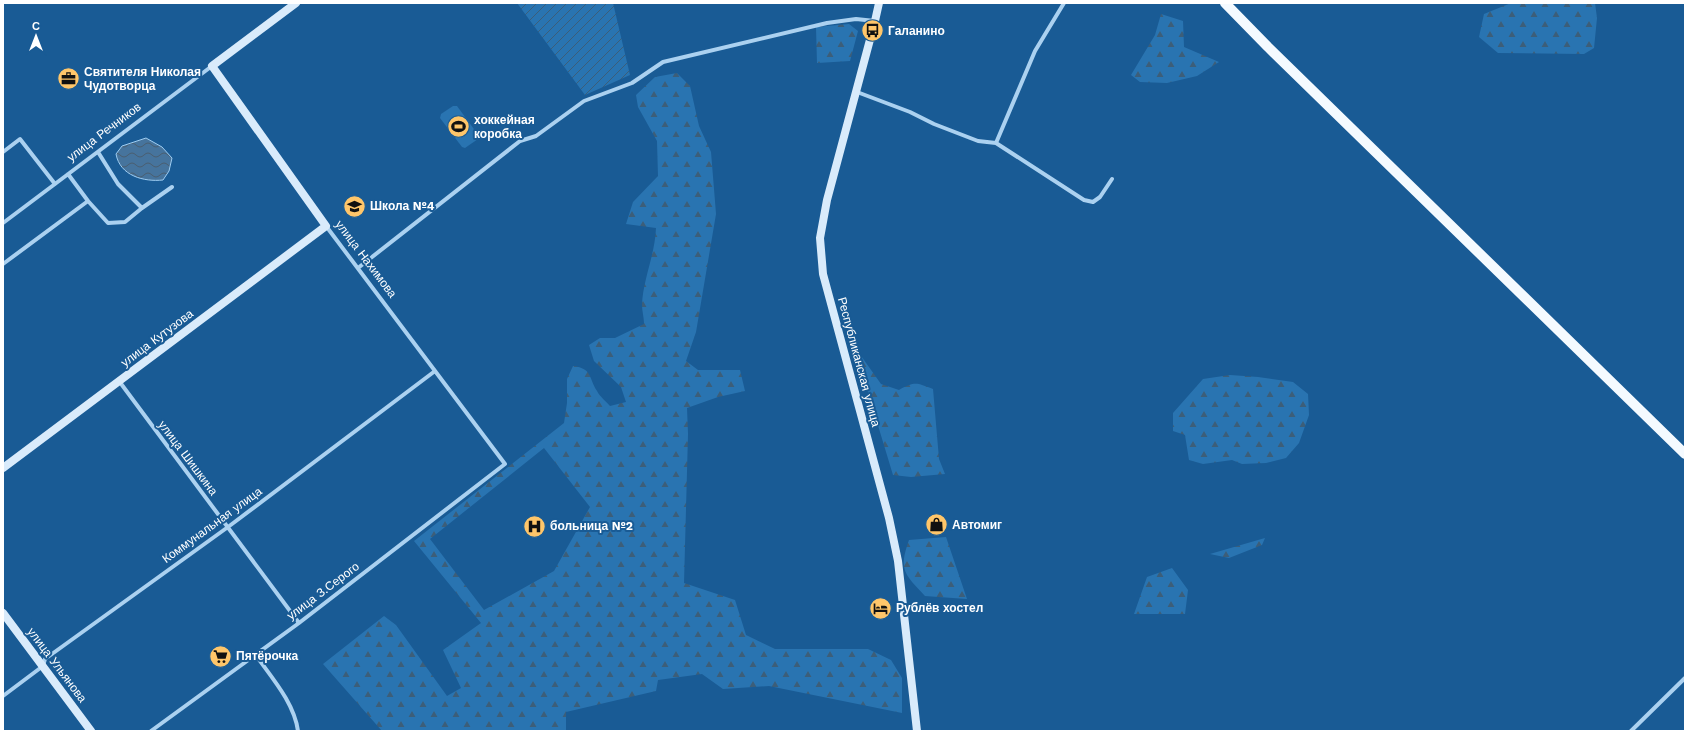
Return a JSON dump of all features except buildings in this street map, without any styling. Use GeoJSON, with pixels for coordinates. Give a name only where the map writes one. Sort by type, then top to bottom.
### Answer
{"type":"FeatureCollection","features":[{"type":"Feature","properties":{"kind":"main road"},"geometry":{"type":"LineString","coordinates":[[1225,3],[1268,47],[1685,454]]}},
{"type":"Feature","properties":{"kind":"street","name":"улица Речников"},"geometry":{"type":"LineString","coordinates":[[3,223],[296,3]]}},
{"type":"Feature","properties":{"kind":"street","name":"Республиканская улица"},"geometry":{"type":"LineString","coordinates":[[879,3],[857,92],[827,200],[820,238],[823,274],[889,518],[898,561],[917,731]]}},
{"type":"Feature","properties":{"kind":"street"},"geometry":{"type":"LineString","coordinates":[[996,142],[1035,51],[1064,3]]}},
{"type":"Feature","properties":{"kind":"street"},"geometry":{"type":"LineString","coordinates":[[358,268],[520,141],[536,136],[584,101],[632,83],[663,62],[827,23],[856,20],[875,21]]}},
{"type":"Feature","properties":{"kind":"street","name":"улица Нахимова"},"geometry":{"type":"LineString","coordinates":[[212,66],[326,226],[505,464]]}},
{"type":"Feature","properties":{"kind":"street"},"geometry":{"type":"LineString","coordinates":[[857,92],[910,112],[934,124],[978,141],[996,142],[1084,200],[1093,202],[1100,197],[1112,179]]}},
{"type":"Feature","properties":{"kind":"street"},"geometry":{"type":"LineString","coordinates":[[3,152],[20,140],[55,184]]}},
{"type":"Feature","properties":{"kind":"street"},"geometry":{"type":"LineString","coordinates":[[98,152],[118,184],[142,208]]}},
{"type":"Feature","properties":{"kind":"street"},"geometry":{"type":"LineString","coordinates":[[68,174],[88,201],[108,223],[124,222],[172,187]]}},
{"type":"Feature","properties":{"kind":"street"},"geometry":{"type":"LineString","coordinates":[[3,264],[88,201]]}},
{"type":"Feature","properties":{"kind":"street","name":"улица Кутузова"},"geometry":{"type":"LineString","coordinates":[[3,468],[326,226]]}},
{"type":"Feature","properties":{"kind":"street","name":"Коммунальная улица"},"geometry":{"type":"LineString","coordinates":[[3,696],[43,666],[45,659],[228,527],[435,371]]}},
{"type":"Feature","properties":{"kind":"street","name":"улица Шишкина"},"geometry":{"type":"LineString","coordinates":[[119,382],[299,623]]}},
{"type":"Feature","properties":{"kind":"street","name":"улица З.Серого"},"geometry":{"type":"LineString","coordinates":[[151,731],[299,623],[505,464]]}},
{"type":"Feature","properties":{"kind":"street","name":"улица Ульянова"},"geometry":{"type":"LineString","coordinates":[[3,613],[91,731]]}},
{"type":"Feature","properties":{"kind":"street"},"geometry":{"type":"LineString","coordinates":[[255,654],[288,702],[296,718],[298,731]]}},
{"type":"Feature","properties":{"kind":"street"},"geometry":{"type":"LineString","coordinates":[[1631,731],[1685,678]]}},
{"type":"Feature","properties":{"kind":"green space"},"geometry":{"type":"Polygon","coordinates":[[[517,3],[613,3],[630,75],[585,95],[517,3]]]}},
{"type":"Feature","properties":{"kind":"green space"},"geometry":{"type":"Polygon","coordinates":[[[1511,3],[1595,3],[1597,18],[1594,48],[1584,54],[1498,53],[1479,37],[1484,14],[1511,3]]]}},
{"type":"Feature","properties":{"kind":"green space"},"geometry":{"type":"Polygon","coordinates":[[[1161,14],[1183,21],[1184,47],[1219,62],[1197,76],[1167,83],[1140,82],[1131,75],[1155,35],[1161,14]]]}},
{"type":"Feature","properties":{"kind":"green space"},"geometry":{"type":"Polygon","coordinates":[[[849,24],[858,31],[850,61],[817,63],[816,27],[849,24]]]}},
{"type":"Feature","properties":{"kind":"green space"},"geometry":{"type":"Polygon","coordinates":[[[677,73],[690,86],[699,126],[711,152],[716,214],[696,332],[686,361],[698,370],[740,370],[745,391],[718,397],[687,408],[688,434],[684,583],[735,600],[746,635],[775,649],[868,649],[891,660],[902,678],[902,713],[769,686],[723,689],[702,674],[658,680],[656,691],[566,712],[566,731],[382,731],[323,664],[384,616],[396,625],[447,696],[461,688],[443,650],[481,623],[414,541],[564,423],[567,403],[567,379],[573,366],[584,369],[589,374],[598,393],[610,406],[626,402],[621,387],[594,361],[589,345],[600,338],[615,338],[644,324],[642,307],[644,286],[654,248],[656,228],[626,224],[633,202],[658,176],[657,141],[638,107],[636,95],[655,77],[677,73]],[[544,448],[430,539],[484,610],[554,571],[590,507],[544,448]]]}},
{"type":"Feature","properties":{"kind":"green space","name":"хоккейная коробка"},"geometry":{"type":"Polygon","coordinates":[[[453,106],[457,106],[479,136],[478,139],[465,148],[462,147],[440,118],[441,114],[453,106]]]}},
{"type":"Feature","properties":{"kind":"green space"},"geometry":{"type":"Polygon","coordinates":[[[854,346],[881,384],[899,390],[913,384],[923,385],[933,389],[939,459],[945,474],[911,477],[893,475],[854,346]]]}},
{"type":"Feature","properties":{"kind":"green space"},"geometry":{"type":"Polygon","coordinates":[[[1230,375],[1293,382],[1308,394],[1309,415],[1299,443],[1286,458],[1266,463],[1242,464],[1232,460],[1203,464],[1189,460],[1185,435],[1173,431],[1173,413],[1203,379],[1230,375]]]}},
{"type":"Feature","properties":{"kind":"green space"},"geometry":{"type":"Polygon","coordinates":[[[946,537],[967,599],[925,596],[908,577],[905,571],[904,559],[909,540],[946,537]]]}},
{"type":"Feature","properties":{"kind":"green space"},"geometry":{"type":"Polygon","coordinates":[[[1265,538],[1262,545],[1229,558],[1210,554],[1265,538]]]}},
{"type":"Feature","properties":{"kind":"green space"},"geometry":{"type":"Polygon","coordinates":[[[1172,568],[1188,590],[1185,614],[1134,614],[1147,577],[1172,568]]]}},
{"type":"Feature","properties":{"kind":"water"},"geometry":{"type":"Polygon","coordinates":[[[146,138],[162,147],[172,158],[169,171],[163,180],[148,180],[134,176],[122,168],[118,162],[116,154],[122,146],[146,138]]]}},
{"type":"Feature","properties":{"kind":"place","name":"Галанино"},"geometry":{"type":"Point","coordinates":[873,31]}},
{"type":"Feature","properties":{"kind":"place","name":"Святителя Николая Чудотворца"},"geometry":{"type":"Point","coordinates":[69,79]}},
{"type":"Feature","properties":{"kind":"place","name":"хоккейная коробка"},"geometry":{"type":"Point","coordinates":[459,127]}},
{"type":"Feature","properties":{"kind":"place","name":"Школа №4"},"geometry":{"type":"Point","coordinates":[354,206]}},
{"type":"Feature","properties":{"kind":"place","name":"Автомиг"},"geometry":{"type":"Point","coordinates":[937,525]}},
{"type":"Feature","properties":{"kind":"place","name":"больница №2"},"geometry":{"type":"Point","coordinates":[535,526]}},
{"type":"Feature","properties":{"kind":"place","name":"Рублёв хостел"},"geometry":{"type":"Point","coordinates":[880,608]}},
{"type":"Feature","properties":{"kind":"place","name":"Пятёрочка"},"geometry":{"type":"Point","coordinates":[221,656]}}]}
